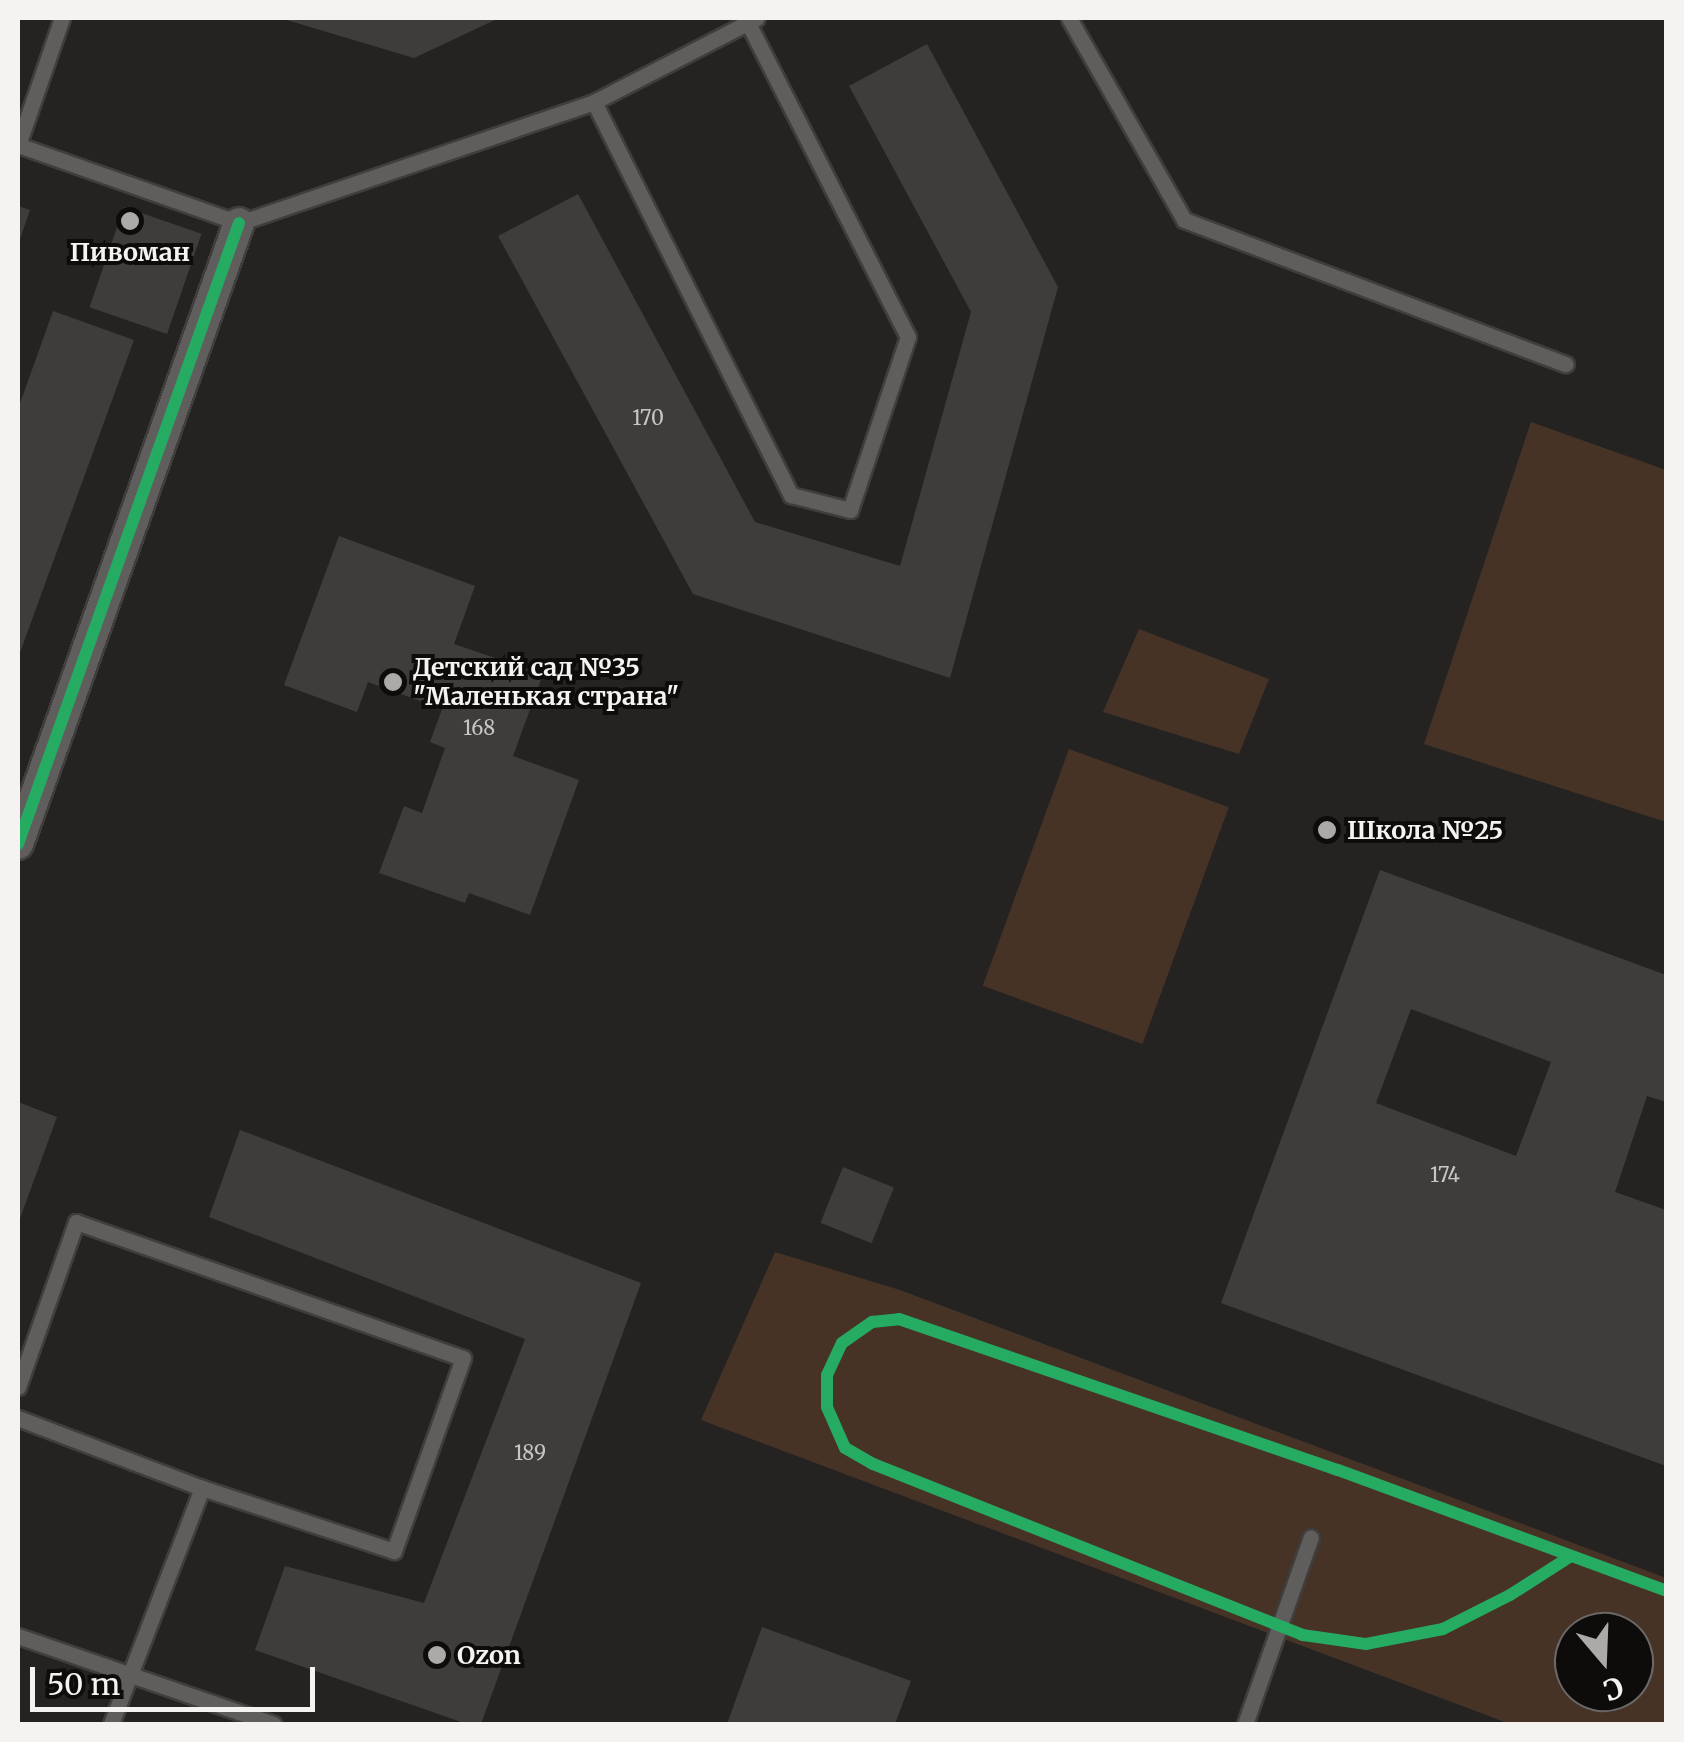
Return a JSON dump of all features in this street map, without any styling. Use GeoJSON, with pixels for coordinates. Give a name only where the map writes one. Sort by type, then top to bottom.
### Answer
{"type":"FeatureCollection","features":[{"type":"Feature","properties":{"kind":"street"},"geometry":{"type":"LineString","coordinates":[[18,844],[25,800],[239,223]]}},
{"type":"Feature","properties":{"kind":"lane"},"geometry":{"type":"LineString","coordinates":[[62,18],[18,145],[239,223],[594,102],[753,21],[908,337],[850,510],[792,495],[594,102]]}},
{"type":"Feature","properties":{"kind":"lane"},"geometry":{"type":"LineString","coordinates":[[1069,18],[1184,220],[1566,364]]}},
{"type":"Feature","properties":{"kind":"lane"},"geometry":{"type":"LineString","coordinates":[[18,1387],[76,1222],[463,1358],[394,1551],[202,1488],[18,1418]]}},
{"type":"Feature","properties":{"kind":"lane"},"geometry":{"type":"LineString","coordinates":[[111,1724],[202,1488]]}},
{"type":"Feature","properties":{"kind":"lane"},"geometry":{"type":"LineString","coordinates":[[1244,1724],[1311,1537]]}},
{"type":"Feature","properties":{"kind":"lane"},"geometry":{"type":"LineString","coordinates":[[18,1636],[273,1724]]}},
{"type":"Feature","properties":{"kind":"shaded area"},"geometry":{"type":"Polygon","coordinates":[[[1531,422],[1666,470],[1666,822],[1424,744],[1531,422]]]}},
{"type":"Feature","properties":{"kind":"shaded area"},"geometry":{"type":"Polygon","coordinates":[[[1139,629],[1269,679],[1239,754],[1103,712],[1139,629]]]}},
{"type":"Feature","properties":{"kind":"shaded area"},"geometry":{"type":"Polygon","coordinates":[[[1069,749],[1229,807],[1143,1044],[983,986],[1069,749]]]}},
{"type":"Feature","properties":{"kind":"shaded area"},"geometry":{"type":"Polygon","coordinates":[[[775,1252],[900,1290],[1666,1578],[1666,1724],[1510,1724],[701,1420],[775,1252]]]}},
{"type":"Feature","properties":{"kind":"building"},"geometry":{"type":"Polygon","coordinates":[[[280,18],[499,18],[414,58],[280,18]]]}},
{"type":"Feature","properties":{"kind":"building"},"geometry":{"type":"Polygon","coordinates":[[[927,44],[1058,287],[950,678],[693,594],[498,236],[578,194],[755,522],[900,566],[971,312],[849,86],[927,44]]]}},
{"type":"Feature","properties":{"kind":"building"},"geometry":{"type":"Polygon","coordinates":[[[18,206],[30,210],[18,245],[18,206]]]}},
{"type":"Feature","properties":{"kind":"building"},"geometry":{"type":"Polygon","coordinates":[[[124,207],[202,234],[167,334],[89,307],[124,207]]]}},
{"type":"Feature","properties":{"kind":"building"},"geometry":{"type":"Polygon","coordinates":[[[53,311],[134,340],[18,658],[18,409],[53,311]]]}},
{"type":"Feature","properties":{"kind":"building"},"geometry":{"type":"Polygon","coordinates":[[[339,536],[475,586],[454,644],[543,674],[513,756],[579,780],[530,915],[469,893],[465,903],[379,873],[404,806],[422,813],[445,748],[430,742],[442,709],[368,682],[357,712],[284,685],[339,536]]]}},
{"type":"Feature","properties":{"kind":"building"},"geometry":{"type":"Polygon","coordinates":[[[1380,870],[1666,975],[1666,1102],[1647,1096],[1615,1192],[1666,1210],[1666,1466],[1221,1303],[1380,870]],[[1411,1009],[1376,1103],[1516,1156],[1551,1062],[1411,1009]]]}},
{"type":"Feature","properties":{"kind":"building"},"geometry":{"type":"Polygon","coordinates":[[[18,1102],[57,1117],[18,1224],[18,1102]]]}},
{"type":"Feature","properties":{"kind":"building"},"geometry":{"type":"Polygon","coordinates":[[[240,1130],[641,1283],[481,1724],[467,1724],[255,1650],[285,1566],[424,1603],[525,1339],[209,1217],[240,1130]]]}},
{"type":"Feature","properties":{"kind":"building"},"geometry":{"type":"Polygon","coordinates":[[[843,1167],[894,1188],[872,1243],[821,1223],[843,1167]]]}},
{"type":"Feature","properties":{"kind":"building"},"geometry":{"type":"Polygon","coordinates":[[[762,1627],[911,1681],[895,1724],[727,1724],[762,1627]]]}},
{"type":"Feature","properties":{"kind":"cycle path"},"geometry":{"type":"LineString","coordinates":[[18,844],[239,223]]}},
{"type":"Feature","properties":{"kind":"cycle path"},"geometry":{"type":"LineString","coordinates":[[1571,1556],[1510,1595],[1443,1629],[1366,1644],[1303,1635],[873,1464],[845,1448],[827,1407],[827,1375],[842,1343],[872,1322],[899,1319],[1338,1470],[1666,1591]]}},
{"type":"Feature","properties":{"kind":"place","name":"Пивоман"},"geometry":{"type":"Point","coordinates":[130,221]}},
{"type":"Feature","properties":{"kind":"place","name":"Детский сад №35 \"Маленькая страна\""},"geometry":{"type":"Point","coordinates":[393,682]}},
{"type":"Feature","properties":{"kind":"place","name":"Школа №25"},"geometry":{"type":"Point","coordinates":[1327,830]}},
{"type":"Feature","properties":{"kind":"place","name":"Ozon"},"geometry":{"type":"Point","coordinates":[437,1655]}}]}
